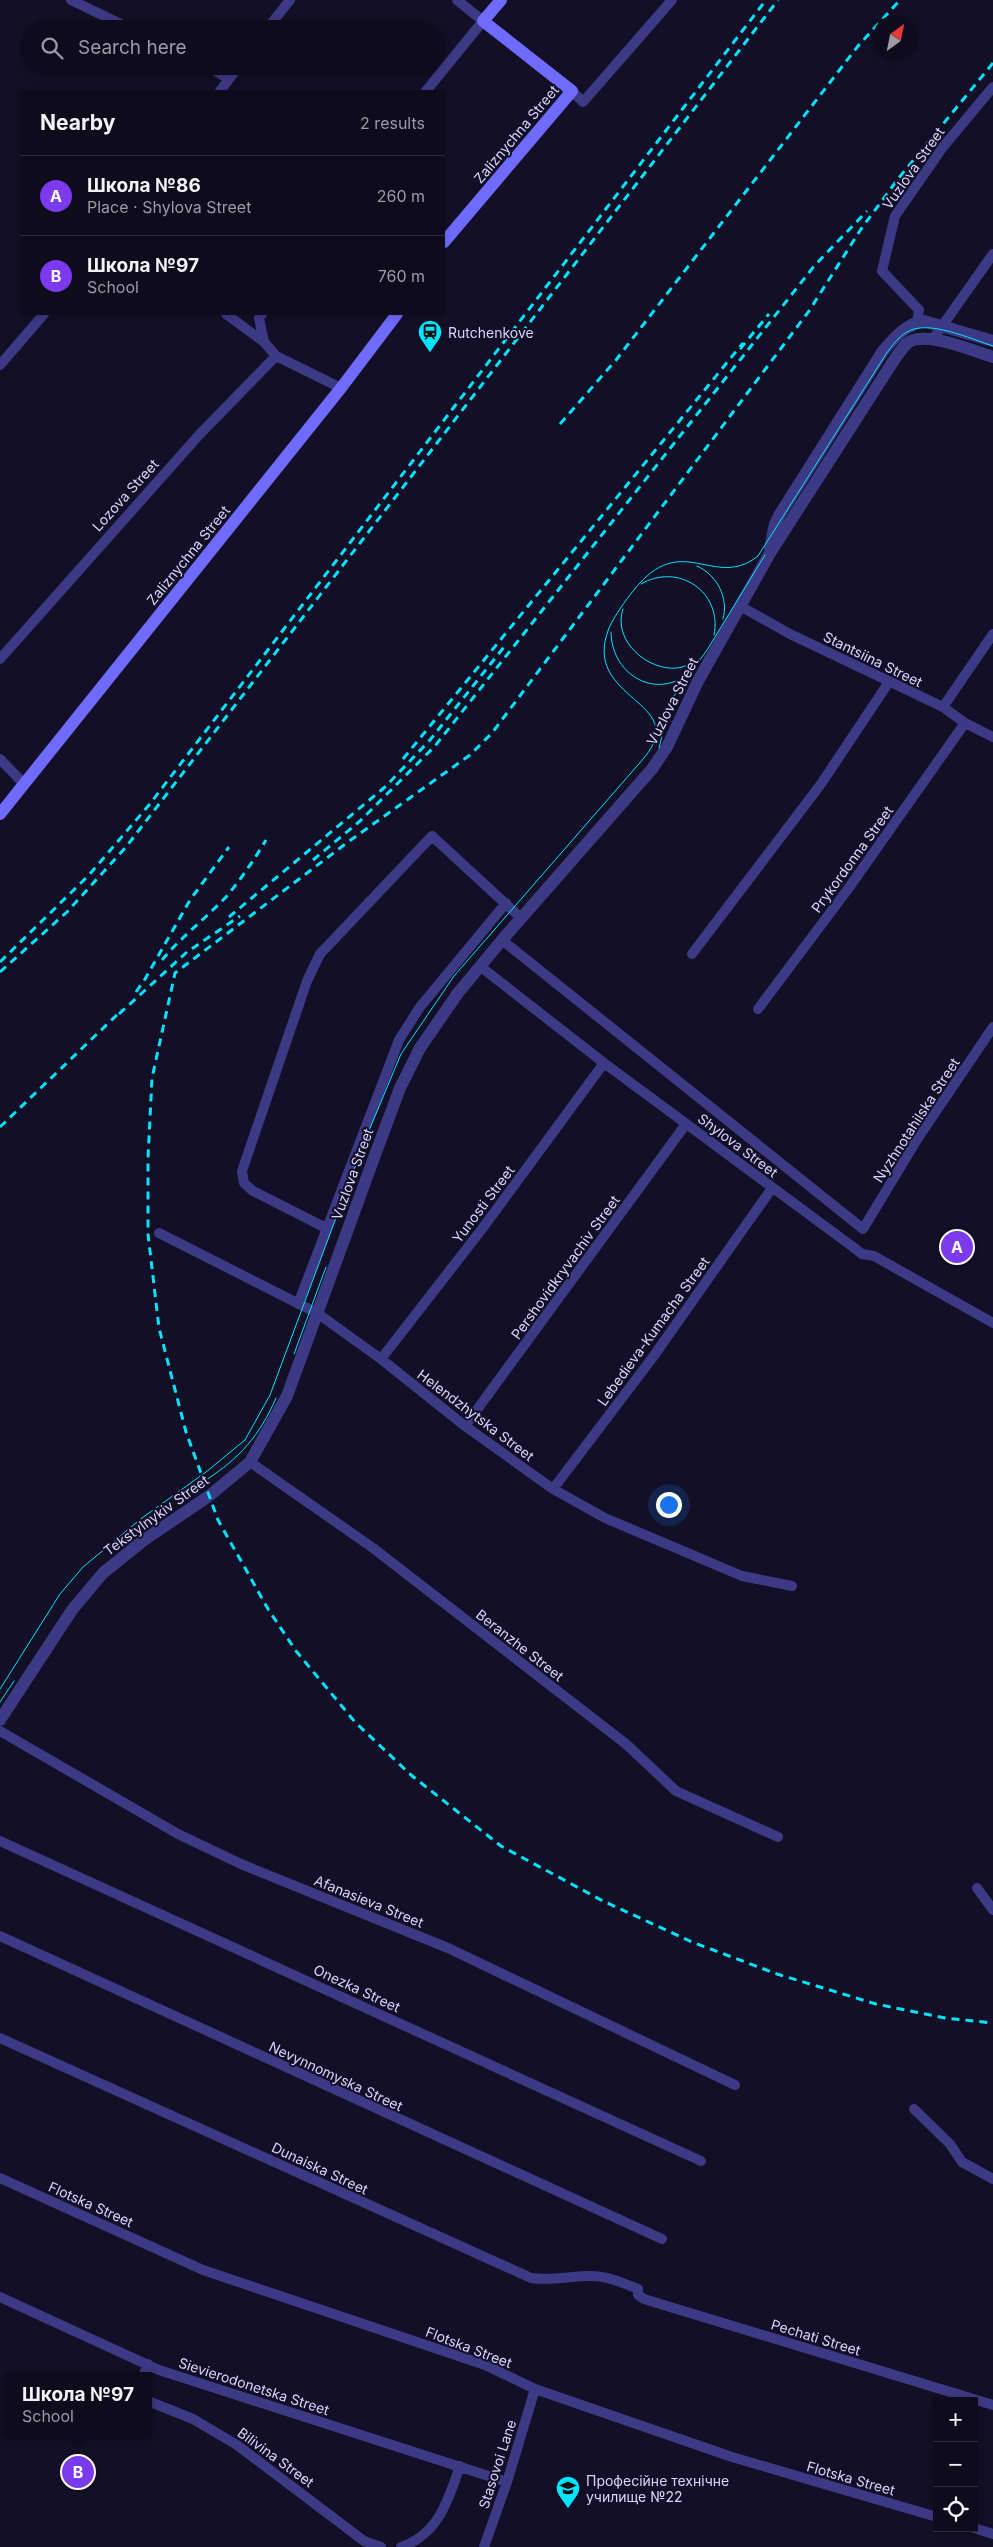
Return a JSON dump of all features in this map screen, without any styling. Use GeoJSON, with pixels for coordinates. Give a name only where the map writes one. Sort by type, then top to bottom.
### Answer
{"type":"FeatureCollection","features":[{"type":"Feature","properties":{"kind":"main road"},"geometry":{"type":"LineString","coordinates":[[501,0],[483,21],[572,91]]}},
{"type":"Feature","properties":{"kind":"main road","name":"Zaliznychna Street"},"geometry":{"type":"LineString","coordinates":[[445,241],[572,91]]}},
{"type":"Feature","properties":{"kind":"main road","name":"Zaliznychna Street"},"geometry":{"type":"LineString","coordinates":[[0,814],[341,388],[396,315]]}},
{"type":"Feature","properties":{"kind":"street"},"geometry":{"type":"LineString","coordinates":[[70,0],[112,20]]}},
{"type":"Feature","properties":{"kind":"street"},"geometry":{"type":"LineString","coordinates":[[275,20],[290,0]]}},
{"type":"Feature","properties":{"kind":"street"},"geometry":{"type":"LineString","coordinates":[[445,68],[483,21],[458,0]]}},
{"type":"Feature","properties":{"kind":"street","name":"Zaliznychna Street"},"geometry":{"type":"LineString","coordinates":[[572,91],[582,102],[672,0]]}},
{"type":"Feature","properties":{"kind":"street"},"geometry":{"type":"LineString","coordinates":[[223,75],[229,79]]}},
{"type":"Feature","properties":{"kind":"street"},"geometry":{"type":"LineString","coordinates":[[221,90],[232,75]]}},
{"type":"Feature","properties":{"kind":"street"},"geometry":{"type":"LineString","coordinates":[[427,90],[439,75]]}},
{"type":"Feature","properties":{"kind":"street","name":"Vuzlova Street"},"geometry":{"type":"LineString","coordinates":[[920,322],[919,310],[882,271],[895,216],[943,148],[993,87]]}},
{"type":"Feature","properties":{"kind":"street"},"geometry":{"type":"LineString","coordinates":[[933,339],[993,254]]}},
{"type":"Feature","properties":{"kind":"street"},"geometry":{"type":"LineString","coordinates":[[0,365],[43,315]]}},
{"type":"Feature","properties":{"kind":"street"},"geometry":{"type":"LineString","coordinates":[[227,315],[264,342],[276,356],[341,388]]}},
{"type":"Feature","properties":{"kind":"street"},"geometry":{"type":"LineString","coordinates":[[261,315],[259,318],[264,342]]}},
{"type":"Feature","properties":{"kind":"street"},"geometry":{"type":"LineString","coordinates":[[920,322],[943,325],[993,341]]}},
{"type":"Feature","properties":{"kind":"street","name":"Vuzlova Street"},"geometry":{"type":"LineString","coordinates":[[250,1462],[286,1396],[407,1073],[426,1036],[458,993],[502,940],[662,754],[698,680],[770,553],[896,357],[909,342],[908,331],[920,322]]}},
{"type":"Feature","properties":{"kind":"street","name":"Vuzlova Street"},"geometry":{"type":"LineString","coordinates":[[770,553],[775,524],[780,514],[883,350],[898,333],[920,322]]}},
{"type":"Feature","properties":{"kind":"street"},"geometry":{"type":"LineString","coordinates":[[909,342],[921,338],[933,339],[993,357]]}},
{"type":"Feature","properties":{"kind":"street","name":"Lozova Street"},"geometry":{"type":"LineString","coordinates":[[0,658],[199,434],[276,356]]}},
{"type":"Feature","properties":{"kind":"street","name":"Stantsiina Street"},"geometry":{"type":"LineString","coordinates":[[740,606],[889,682],[943,707],[965,723],[993,736]]}},
{"type":"Feature","properties":{"kind":"street"},"geometry":{"type":"LineString","coordinates":[[943,707],[993,634]]}},
{"type":"Feature","properties":{"kind":"street"},"geometry":{"type":"LineString","coordinates":[[692,954],[821,784],[889,682]]}},
{"type":"Feature","properties":{"kind":"street","name":"Prykordonna Street"},"geometry":{"type":"LineString","coordinates":[[758,1009],[848,889],[965,723]]}},
{"type":"Feature","properties":{"kind":"street"},"geometry":{"type":"LineString","coordinates":[[0,759],[24,784]]}},
{"type":"Feature","properties":{"kind":"street"},"geometry":{"type":"LineString","coordinates":[[326,1228],[253,1191],[244,1183],[242,1172],[306,981],[320,954],[432,836],[521,918]]}},
{"type":"Feature","properties":{"kind":"street"},"geometry":{"type":"LineString","coordinates":[[298,1304],[399,1040],[420,1007],[506,903]]}},
{"type":"Feature","properties":{"kind":"street","name":"Shylova Street"},"geometry":{"type":"LineString","coordinates":[[502,940],[864,1229]]}},
{"type":"Feature","properties":{"kind":"street","name":"Shylova Street"},"geometry":{"type":"LineString","coordinates":[[481,967],[604,1063],[862,1254],[874,1256],[993,1324]]}},
{"type":"Feature","properties":{"kind":"street","name":"Nyzhnotahilska Street"},"geometry":{"type":"LineString","coordinates":[[864,1229],[918,1138],[993,1026]]}},
{"type":"Feature","properties":{"kind":"street","name":"Yunosti Street"},"geometry":{"type":"LineString","coordinates":[[382,1359],[482,1230],[604,1063]]}},
{"type":"Feature","properties":{"kind":"street","name":"Pershovidkryvachiv Street"},"geometry":{"type":"LineString","coordinates":[[465,1426],[686,1124]]}},
{"type":"Feature","properties":{"kind":"street","name":"Lebedieva-Kumacha Street"},"geometry":{"type":"LineString","coordinates":[[553,1489],[653,1357],[772,1188]]}},
{"type":"Feature","properties":{"kind":"street","name":"Helendzhytska Street"},"geometry":{"type":"LineString","coordinates":[[158,1233],[317,1313],[382,1359],[465,1426],[553,1489],[605,1518],[742,1576],[792,1586]]}},
{"type":"Feature","properties":{"kind":"street","name":"Tekstylnykiv Street"},"geometry":{"type":"LineString","coordinates":[[0,1720],[72,1610],[103,1573],[144,1540],[210,1496],[250,1462]]}},
{"type":"Feature","properties":{"kind":"street","name":"Beranzhe Street"},"geometry":{"type":"LineString","coordinates":[[250,1462],[373,1548],[626,1744],[676,1791],[778,1837]]}},
{"type":"Feature","properties":{"kind":"street","name":"Afanasieva Street"},"geometry":{"type":"LineString","coordinates":[[0,1731],[178,1834],[226,1857],[448,1948],[735,2084]]}},
{"type":"Feature","properties":{"kind":"street","name":"Onezka Street"},"geometry":{"type":"LineString","coordinates":[[0,1841],[701,2161]]}},
{"type":"Feature","properties":{"kind":"street"},"geometry":{"type":"LineString","coordinates":[[976,1888],[993,1910]]}},
{"type":"Feature","properties":{"kind":"street","name":"Nevynnomyska Street"},"geometry":{"type":"LineString","coordinates":[[0,1936],[662,2239]]}},
{"type":"Feature","properties":{"kind":"street","name":"Dunaiska Street"},"geometry":{"type":"LineString","coordinates":[[0,2038],[230,2141],[331,2190],[531,2278],[593,2276],[609,2278],[638,2289]]}},
{"type":"Feature","properties":{"kind":"street"},"geometry":{"type":"LineString","coordinates":[[914,2109],[950,2144],[962,2162],[993,2179]]}},
{"type":"Feature","properties":{"kind":"street","name":"Flotska Street"},"geometry":{"type":"LineString","coordinates":[[0,2178],[203,2270],[485,2365],[535,2389],[732,2457],[933,2516]]}},
{"type":"Feature","properties":{"kind":"street","name":"Pechati Street"},"geometry":{"type":"LineString","coordinates":[[638,2289],[638,2295],[644,2299],[993,2405]]}},
{"type":"Feature","properties":{"kind":"street","name":"Sievierodonetska Street"},"geometry":{"type":"LineString","coordinates":[[0,2297],[148,2364],[507,2482]]}},
{"type":"Feature","properties":{"kind":"street"},"geometry":{"type":"LineString","coordinates":[[145,2372],[148,2364]]}},
{"type":"Feature","properties":{"kind":"street","name":"Stasovoi Lane"},"geometry":{"type":"LineString","coordinates":[[484,2547],[507,2482],[535,2389]]}},
{"type":"Feature","properties":{"kind":"street","name":"Bilivina Street"},"geometry":{"type":"LineString","coordinates":[[152,2403],[193,2420],[237,2445],[364,2541],[381,2547]]}},
{"type":"Feature","properties":{"kind":"street"},"geometry":{"type":"LineString","coordinates":[[401,2547],[423,2536],[438,2520],[448,2501],[460,2466]]}},
{"type":"Feature","properties":{"kind":"street"},"geometry":{"type":"LineString","coordinates":[[978,2529],[993,2534]]}},
{"type":"Feature","properties":{"kind":"tram line"},"geometry":{"type":"LineString","coordinates":[[0,1689],[60,1594],[83,1567],[142,1518],[206,1472],[245,1440],[270,1395],[365,1140],[401,1054],[454,976],[644,758],[655,739],[655,723],[646,711],[620,686],[609,671],[604,652],[609,628],[627,599],[651,572],[667,564],[683,562],[727,568],[742,565],[758,556],[886,354],[904,334],[916,329],[938,329],[993,346]]}},
{"type":"Feature","properties":{"kind":"tram line"},"geometry":{"type":"LineString","coordinates":[[659,748],[670,704],[674,696],[707,650],[765,555]]}},
{"type":"Feature","properties":{"kind":"tram line"},"geometry":{"type":"LineString","coordinates":[[697,566],[710,575],[720,588],[724,603],[723,619]]}},
{"type":"Feature","properties":{"kind":"tram line"},"geometry":{"type":"LineString","coordinates":[[641,584],[655,578],[669,577],[683,579],[695,585],[705,594],[712,606],[715,620],[714,635]]}},
{"type":"Feature","properties":{"kind":"tram line"},"geometry":{"type":"LineString","coordinates":[[623,609],[621,621],[627,642],[644,659],[666,668],[686,666],[699,659]]}},
{"type":"Feature","properties":{"kind":"tram line"},"geometry":{"type":"LineString","coordinates":[[611,632],[613,646],[618,659],[626,670],[636,678],[648,683],[660,684],[674,682],[687,675]]}},
{"type":"Feature","properties":{"kind":"tram line"},"geometry":{"type":"LineString","coordinates":[[294,1354],[326,1267]]}},
{"type":"Feature","properties":{"kind":"tram line"},"geometry":{"type":"LineString","coordinates":[[206,1480],[229,1463],[248,1445],[263,1423],[276,1398]]}},
{"type":"Feature","properties":{"kind":"tram line"},"geometry":{"type":"LineString","coordinates":[[0,1702],[14,1681]]}},
{"type":"Feature","properties":{"kind":"railway"},"geometry":{"type":"LineString","coordinates":[[0,962],[89,875],[149,805],[766,0]]}},
{"type":"Feature","properties":{"kind":"railway"},"geometry":{"type":"LineString","coordinates":[[0,972],[67,912],[126,847],[778,0]]}},
{"type":"Feature","properties":{"kind":"railway"},"geometry":{"type":"LineString","coordinates":[[560,424],[616,360],[858,46],[900,0]]}},
{"type":"Feature","properties":{"kind":"railway"},"geometry":{"type":"LineString","coordinates":[[993,63],[898,179],[861,229],[809,311],[492,733],[470,755],[348,842],[175,973],[152,1078],[148,1158],[148,1234],[159,1328],[186,1432],[218,1520],[268,1609],[296,1651],[355,1722],[411,1775],[501,1846],[603,1901],[692,1942],[777,1974],[876,2004],[945,2018],[993,2023]]}},
{"type":"Feature","properties":{"kind":"railway"},"geometry":{"type":"LineString","coordinates":[[313,860],[360,821],[435,746],[815,265],[867,211]]}},
{"type":"Feature","properties":{"kind":"railway"},"geometry":{"type":"LineString","coordinates":[[740,349],[769,314]]}},
{"type":"Feature","properties":{"kind":"railway"},"geometry":{"type":"LineString","coordinates":[[403,759],[743,343]]}},
{"type":"Feature","properties":{"kind":"railway"},"geometry":{"type":"LineString","coordinates":[[229,917],[385,787],[430,740],[504,647]]}},
{"type":"Feature","properties":{"kind":"railway"},"geometry":{"type":"LineString","coordinates":[[162,960],[226,897],[266,840]]}},
{"type":"Feature","properties":{"kind":"railway"},"geometry":{"type":"LineString","coordinates":[[136,992],[190,900],[229,847]]}},
{"type":"Feature","properties":{"kind":"railway"},"geometry":{"type":"LineString","coordinates":[[119,1014],[187,952],[240,916]]}},
{"type":"Feature","properties":{"kind":"railway"},"geometry":{"type":"LineString","coordinates":[[0,1127],[122,1010]]}},
{"type":"Feature","properties":{"kind":"place","name":"Rutchenkove"},"geometry":{"type":"Point","coordinates":[430,353]}},
{"type":"Feature","properties":{"kind":"place","name":"Школа №86"},"geometry":{"type":"Point","coordinates":[957,1247]}},
{"type":"Feature","properties":{"kind":"place","name":"Школа №97"},"geometry":{"type":"Point","coordinates":[78,2472]}},
{"type":"Feature","properties":{"kind":"place","name":"Професійне технічне училище №22"},"geometry":{"type":"Point","coordinates":[568,2509]}}]}
